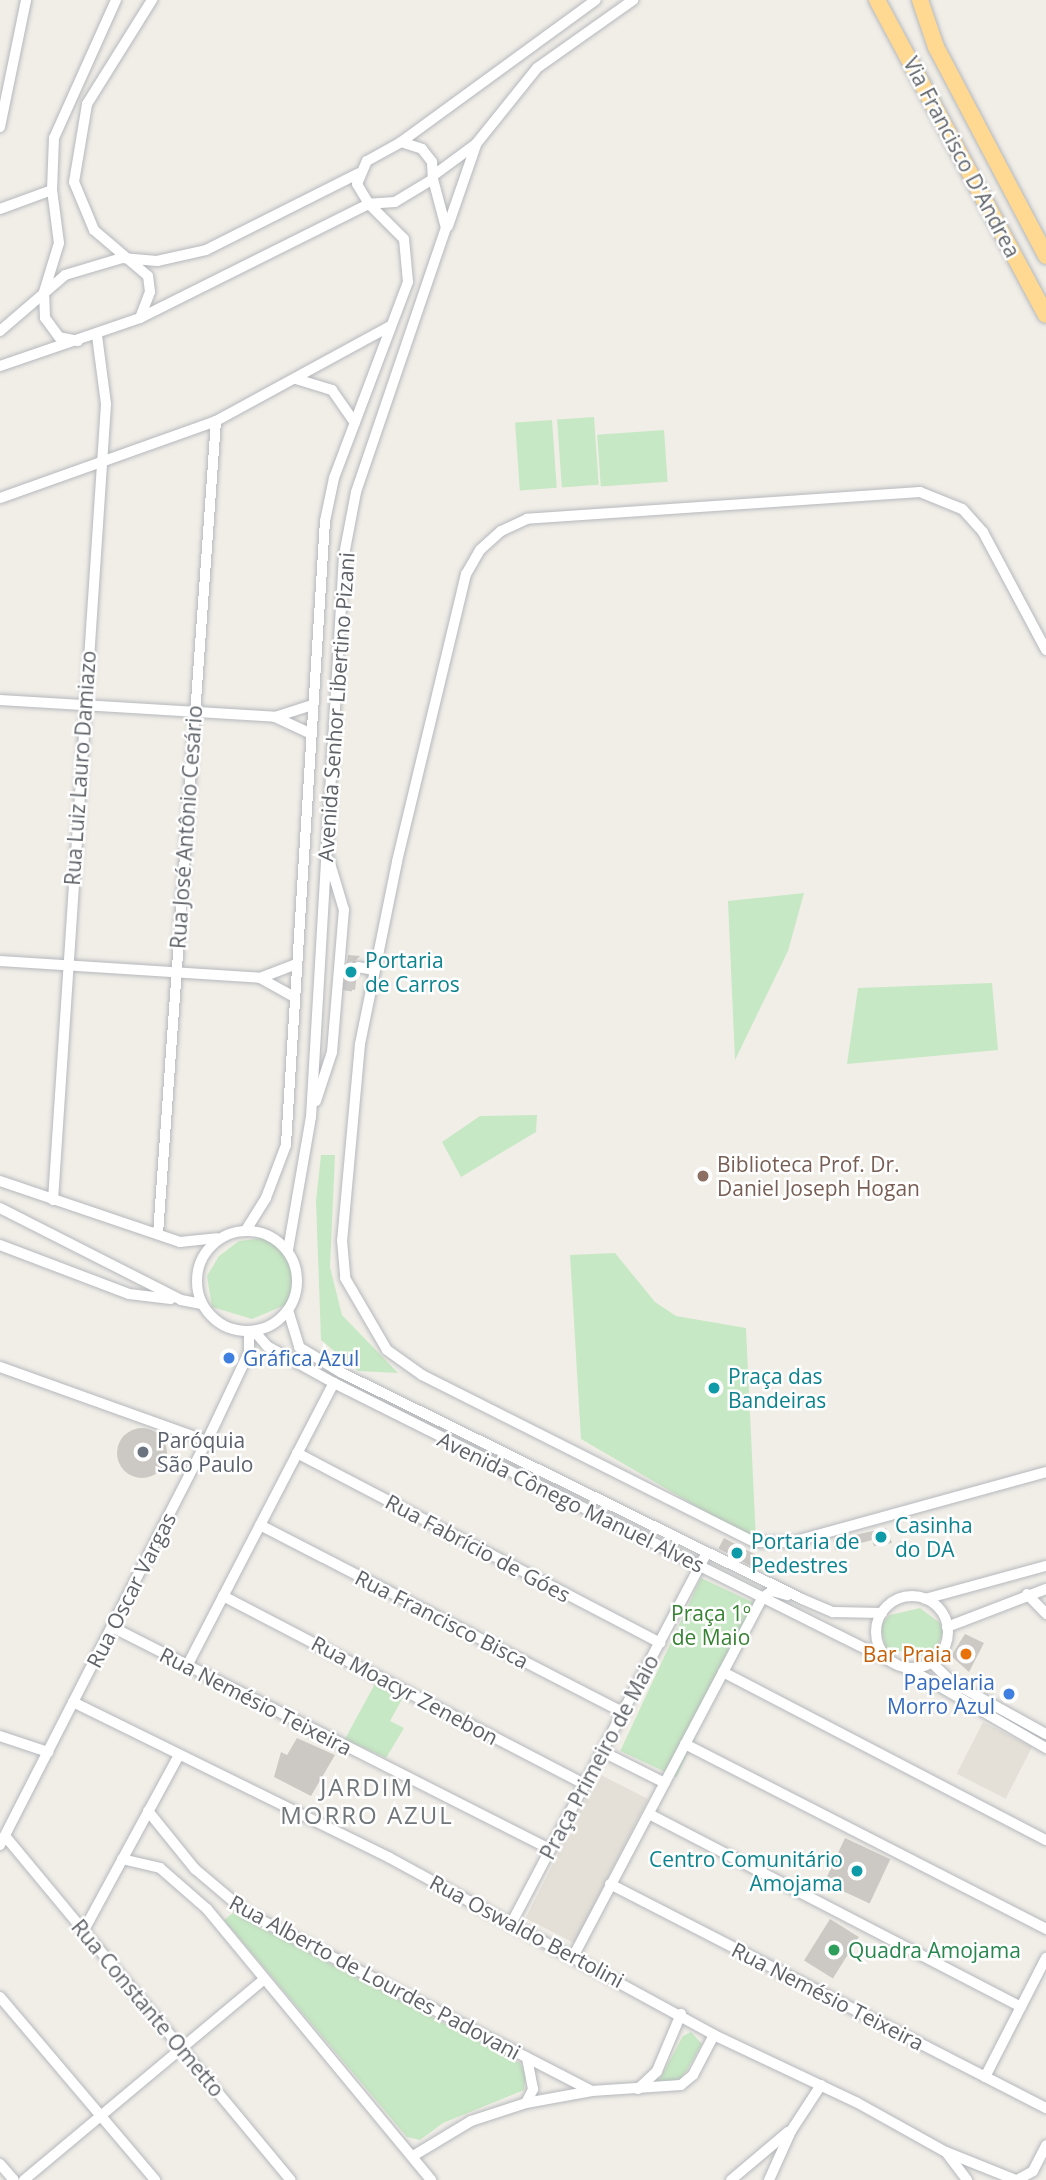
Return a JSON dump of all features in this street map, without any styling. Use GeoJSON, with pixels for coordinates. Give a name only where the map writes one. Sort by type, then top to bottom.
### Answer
{"type":"FeatureCollection","features":[{"type":"Feature","properties":{"kind":"highway","name":"Via Francisco D'Andrea"},"geometry":{"type":"LineString","coordinates":[[877,0],[1046,315]]}},
{"type":"Feature","properties":{"kind":"highway","name":"Via Francisco D'Andrea"},"geometry":{"type":"LineString","coordinates":[[920,0],[936,47],[1046,256]]}},
{"type":"Feature","properties":{"kind":"street"},"geometry":{"type":"LineString","coordinates":[[0,127],[26,0]]}},
{"type":"Feature","properties":{"kind":"street"},"geometry":{"type":"LineString","coordinates":[[79,342],[59,337],[45,318],[44,292],[60,243],[52,190],[57,121],[116,0]]}},
{"type":"Feature","properties":{"kind":"street"},"geometry":{"type":"LineString","coordinates":[[140,318],[150,292],[148,276],[122,258],[82,207],[74,182],[87,104],[152,0]]}},
{"type":"Feature","properties":{"kind":"street"},"geometry":{"type":"LineString","coordinates":[[0,331],[44,292],[76,270],[122,258],[157,261],[205,250],[359,173],[367,161],[401,142],[596,0]]}},
{"type":"Feature","properties":{"kind":"street"},"geometry":{"type":"LineString","coordinates":[[0,366],[97,336],[140,318],[369,204],[395,202],[476,144],[537,68],[633,0]]}},
{"type":"Feature","properties":{"kind":"street"},"geometry":{"type":"LineString","coordinates":[[401,142],[422,149],[433,177],[446,228]]}},
{"type":"Feature","properties":{"kind":"street","name":"Avenida Senhor Libertino Pizani"},"geometry":{"type":"LineString","coordinates":[[288,1250],[311,1116],[344,555],[356,492],[476,144]]}},
{"type":"Feature","properties":{"kind":"street"},"geometry":{"type":"LineString","coordinates":[[359,173],[360,194],[369,204]]}},
{"type":"Feature","properties":{"kind":"street"},"geometry":{"type":"LineString","coordinates":[[0,209],[52,190]]}},
{"type":"Feature","properties":{"kind":"street","name":"Avenida Senhor Libertino Pizani"},"geometry":{"type":"LineString","coordinates":[[246,1230],[266,1198],[286,1145],[325,522],[355,423],[408,282],[409,258],[404,239],[369,204]]}},
{"type":"Feature","properties":{"kind":"street"},"geometry":{"type":"LineString","coordinates":[[0,498],[102,466],[216,421],[390,326]]}},
{"type":"Feature","properties":{"kind":"street","name":"Rua Luiz Lauro Damiazo"},"geometry":{"type":"LineString","coordinates":[[53,1200],[106,404],[97,336]]}},
{"type":"Feature","properties":{"kind":"street"},"geometry":{"type":"LineString","coordinates":[[296,379],[332,390],[355,423]]}},
{"type":"Feature","properties":{"kind":"street","name":"Rua José Antônio Cesário"},"geometry":{"type":"LineString","coordinates":[[158,1234],[216,421]]}},
{"type":"Feature","properties":{"kind":"street"},"geometry":{"type":"LineString","coordinates":[[1046,650],[983,532],[944,498],[920,492],[527,519],[480,550],[466,574],[373,970],[341,1240],[345,1278],[387,1350],[422,1375],[754,1542],[792,1542],[1046,1472]]}},
{"type":"Feature","properties":{"kind":"street"},"geometry":{"type":"LineString","coordinates":[[0,700],[275,717],[311,734]]}},
{"type":"Feature","properties":{"kind":"street"},"geometry":{"type":"LineString","coordinates":[[275,717],[313,705]]}},
{"type":"Feature","properties":{"kind":"street"},"geometry":{"type":"LineString","coordinates":[[311,1116],[332,1052],[343,963],[344,910],[326,849]]}},
{"type":"Feature","properties":{"kind":"street"},"geometry":{"type":"LineString","coordinates":[[0,961],[260,978],[294,997]]}},
{"type":"Feature","properties":{"kind":"street"},"geometry":{"type":"LineString","coordinates":[[260,978],[296,964]]}},
{"type":"Feature","properties":{"kind":"street"},"geometry":{"type":"LineString","coordinates":[[358,967],[373,970]]}},
{"type":"Feature","properties":{"kind":"street"},"geometry":{"type":"LineString","coordinates":[[356,987],[369,990]]}},
{"type":"Feature","properties":{"kind":"street"},"geometry":{"type":"LineString","coordinates":[[0,1181],[180,1242],[220,1238],[246,1230],[262,1232],[288,1250],[298,1280],[288,1310],[251,1331],[222,1324],[202,1304],[196,1275],[208,1248],[220,1238]]}},
{"type":"Feature","properties":{"kind":"street"},"geometry":{"type":"LineString","coordinates":[[0,1208],[181,1300]]}},
{"type":"Feature","properties":{"kind":"street"},"geometry":{"type":"LineString","coordinates":[[0,1245],[129,1294],[202,1304]]}},
{"type":"Feature","properties":{"kind":"street","name":"Avenida Cônego Manuel Alves"},"geometry":{"type":"LineString","coordinates":[[288,1310],[294,1337],[309,1356],[802,1599],[833,1612],[882,1612]]}},
{"type":"Feature","properties":{"kind":"street","name":"Avenida Cônego Manuel Alves"},"geometry":{"type":"LineString","coordinates":[[251,1331],[267,1346],[334,1383],[896,1664]]}},
{"type":"Feature","properties":{"kind":"street","name":"Rua Oscar Vargas"},"geometry":{"type":"LineString","coordinates":[[2,1841],[207,1441],[249,1352],[251,1331]]}},
{"type":"Feature","properties":{"kind":"street"},"geometry":{"type":"LineString","coordinates":[[0,1367],[207,1441]]}},
{"type":"Feature","properties":{"kind":"street"},"geometry":{"type":"LineString","coordinates":[[187,1666],[334,1383]]}},
{"type":"Feature","properties":{"kind":"street","name":"Rua Fabrício de Góes"},"geometry":{"type":"LineString","coordinates":[[297,1454],[660,1643]]}},
{"type":"Feature","properties":{"kind":"street","name":"Rua Francisco Bisca"},"geometry":{"type":"LineString","coordinates":[[260,1525],[624,1713]]}},
{"type":"Feature","properties":{"kind":"street","name":"Praça Primeiro de Maio"},"geometry":{"type":"LineString","coordinates":[[511,1924],[707,1552]]}},
{"type":"Feature","properties":{"kind":"street"},"geometry":{"type":"LineString","coordinates":[[1046,1566],[925,1599],[901,1598],[882,1612],[879,1647],[896,1664],[908,1668],[1046,1748]]}},
{"type":"Feature","properties":{"kind":"street"},"geometry":{"type":"LineString","coordinates":[[947,1627],[1027,1594],[1046,1589]]}},
{"type":"Feature","properties":{"kind":"street"},"geometry":{"type":"LineString","coordinates":[[574,1955],[762,1598],[772,1591],[802,1599]]}},
{"type":"Feature","properties":{"kind":"street"},"geometry":{"type":"LineString","coordinates":[[1027,1594],[1046,1614]]}},
{"type":"Feature","properties":{"kind":"street","name":"Rua Moacyr Zenebon"},"geometry":{"type":"LineString","coordinates":[[223,1595],[586,1785]]}},
{"type":"Feature","properties":{"kind":"street"},"geometry":{"type":"LineString","coordinates":[[908,1668],[931,1662],[944,1647],[947,1627],[925,1599]]}},
{"type":"Feature","properties":{"kind":"street","name":"Rua Nemésio Teixeira"},"geometry":{"type":"LineString","coordinates":[[112,1627],[550,1849]]}},
{"type":"Feature","properties":{"kind":"street"},"geometry":{"type":"LineString","coordinates":[[931,1662],[952,1682],[1046,1734]]}},
{"type":"Feature","properties":{"kind":"street"},"geometry":{"type":"LineString","coordinates":[[723,1672],[1046,1840]]}},
{"type":"Feature","properties":{"kind":"street","name":"Rua Oswaldo Bertolini"},"geometry":{"type":"LineString","coordinates":[[73,1702],[178,1757],[378,1852],[574,1955],[714,2035],[821,2085],[946,2152],[967,2180]]}},
{"type":"Feature","properties":{"kind":"street"},"geometry":{"type":"LineString","coordinates":[[0,1736],[48,1752]]}},
{"type":"Feature","properties":{"kind":"street"},"geometry":{"type":"LineString","coordinates":[[685,1744],[1046,1929]]}},
{"type":"Feature","properties":{"kind":"street"},"geometry":{"type":"LineString","coordinates":[[603,1752],[664,1783]]}},
{"type":"Feature","properties":{"kind":"street"},"geometry":{"type":"LineString","coordinates":[[84,1930],[178,1757]]}},
{"type":"Feature","properties":{"kind":"street","name":"Rua Alberto de Lourdes Padovani"},"geometry":{"type":"LineString","coordinates":[[148,1811],[220,1895],[592,2091]]}},
{"type":"Feature","properties":{"kind":"street"},"geometry":{"type":"LineString","coordinates":[[649,1814],[1021,2007]]}},
{"type":"Feature","properties":{"kind":"street","name":"Rua Constante Ometto"},"geometry":{"type":"LineString","coordinates":[[2,1841],[84,1930],[291,2180]]}},
{"type":"Feature","properties":{"kind":"street"},"geometry":{"type":"LineString","coordinates":[[122,1859],[160,1868],[207,1909],[432,2180]]}},
{"type":"Feature","properties":{"kind":"street","name":"Rua Nemésio Teixeira"},"geometry":{"type":"LineString","coordinates":[[610,1884],[1046,2108]]}},
{"type":"Feature","properties":{"kind":"street"},"geometry":{"type":"LineString","coordinates":[[207,1909],[220,1895]]}},
{"type":"Feature","properties":{"kind":"street"},"geometry":{"type":"LineString","coordinates":[[985,2077],[1046,1958]]}},
{"type":"Feature","properties":{"kind":"street"},"geometry":{"type":"LineString","coordinates":[[24,2180],[264,1979]]}},
{"type":"Feature","properties":{"kind":"street"},"geometry":{"type":"LineString","coordinates":[[0,1997],[155,2180]]}},
{"type":"Feature","properties":{"kind":"street"},"geometry":{"type":"LineString","coordinates":[[638,2089],[657,2071],[681,2014]]}},
{"type":"Feature","properties":{"kind":"street"},"geometry":{"type":"LineString","coordinates":[[413,2156],[471,2121],[526,2103],[592,2091],[681,2085],[693,2075],[714,2035]]}},
{"type":"Feature","properties":{"kind":"street"},"geometry":{"type":"LineString","coordinates":[[526,2103],[533,2089],[527,2057]]}},
{"type":"Feature","properties":{"kind":"street"},"geometry":{"type":"LineString","coordinates":[[769,2180],[791,2130],[821,2085]]}},
{"type":"Feature","properties":{"kind":"street"},"geometry":{"type":"LineString","coordinates":[[731,2180],[791,2130]]}},
{"type":"Feature","properties":{"kind":"street"},"geometry":{"type":"LineString","coordinates":[[946,2152],[1016,2180],[1033,2171],[1046,2145]]}},
{"type":"Feature","properties":{"kind":"street"},"geometry":{"type":"LineString","coordinates":[[0,2164],[14,2180]]}},
{"type":"Feature","properties":{"kind":"street"},"geometry":{"type":"LineString","coordinates":[[1033,2171],[1041,2180]]}},
{"type":"Feature","properties":{"kind":"shaded area"},"geometry":{"type":"Polygon","coordinates":[[[983,1722],[1032,1747],[1006,1799],[957,1774],[983,1722]]]}},
{"type":"Feature","properties":{"kind":"shaded area"},"geometry":{"type":"Polygon","coordinates":[[[599,1774],[648,1799],[574,1943],[525,1918],[599,1774]]]}},
{"type":"Feature","properties":{"kind":"green space"},"geometry":{"type":"Polygon","coordinates":[[[594,417],[599,485],[562,487],[557,420],[594,417]]]}},
{"type":"Feature","properties":{"kind":"green space"},"geometry":{"type":"Polygon","coordinates":[[[552,420],[557,488],[520,490],[515,423],[552,420]]]}},
{"type":"Feature","properties":{"kind":"green space"},"geometry":{"type":"Polygon","coordinates":[[[664,430],[668,482],[601,487],[597,435],[664,430]]]}},
{"type":"Feature","properties":{"kind":"green space"},"geometry":{"type":"Polygon","coordinates":[[[804,893],[788,951],[735,1060],[728,901],[804,893]]]}},
{"type":"Feature","properties":{"kind":"green space"},"geometry":{"type":"Polygon","coordinates":[[[992,983],[998,1050],[847,1064],[858,988],[992,983]]]}},
{"type":"Feature","properties":{"kind":"green space"},"geometry":{"type":"Polygon","coordinates":[[[537,1115],[536,1132],[461,1177],[442,1142],[480,1116],[537,1115]]]}},
{"type":"Feature","properties":{"kind":"green space"},"geometry":{"type":"Polygon","coordinates":[[[321,1155],[335,1155],[330,1267],[342,1315],[398,1373],[358,1371],[321,1340],[316,1201],[321,1155]]]}},
{"type":"Feature","properties":{"kind":"green space"},"geometry":{"type":"Polygon","coordinates":[[[264,1238],[278,1244],[293,1266],[292,1294],[285,1305],[252,1319],[212,1307],[207,1276],[219,1256],[239,1241],[264,1238]]]}},
{"type":"Feature","properties":{"kind":"green space"},"geometry":{"type":"Polygon","coordinates":[[[615,1253],[655,1302],[676,1316],[746,1328],[756,1541],[581,1439],[570,1255],[615,1253]]]}},
{"type":"Feature","properties":{"kind":"green space","name":"Praça 1º de Maio"},"geometry":{"type":"Polygon","coordinates":[[[701,1578],[757,1604],[676,1777],[620,1751],[701,1578]]]}},
{"type":"Feature","properties":{"kind":"green space"},"geometry":{"type":"Polygon","coordinates":[[[920,1608],[940,1623],[943,1633],[938,1645],[925,1657],[886,1648],[880,1625],[890,1615],[920,1608]]]}},
{"type":"Feature","properties":{"kind":"green space"},"geometry":{"type":"Polygon","coordinates":[[[377,1680],[405,1694],[390,1721],[404,1728],[386,1758],[345,1739],[377,1680]]]}},
{"type":"Feature","properties":{"kind":"green space"},"geometry":{"type":"Polygon","coordinates":[[[233,1913],[520,2063],[526,2075],[524,2090],[443,2123],[420,2140],[407,2137],[224,1920],[233,1913]]]}},
{"type":"Feature","properties":{"kind":"green space"},"geometry":{"type":"Polygon","coordinates":[[[691,2032],[702,2044],[687,2070],[680,2079],[657,2084],[683,2036],[691,2032]]]}},
{"type":"Feature","properties":{"kind":"building","name":"Portaria de Carros"},"geometry":{"type":"Polygon","coordinates":[[[348,955],[360,956],[350,966],[357,975],[355,990],[345,989],[348,955]]]}},
{"type":"Feature","properties":{"kind":"building","name":"Paróquia São Paulo"},"geometry":{"type":"Polygon","coordinates":[[[142,1428],[160,1435],[167,1453],[160,1471],[142,1478],[124,1471],[117,1453],[124,1435],[142,1428]]]}},
{"type":"Feature","properties":{"kind":"building"},"geometry":{"type":"Polygon","coordinates":[[[886,1528],[892,1543],[874,1546],[872,1540],[835,1550],[833,1540],[886,1528]]]}},
{"type":"Feature","properties":{"kind":"building","name":"Portaria de Pedestres"},"geometry":{"type":"Polygon","coordinates":[[[724,1538],[758,1556],[752,1566],[718,1549],[724,1538]]]}},
{"type":"Feature","properties":{"kind":"building","name":"Bar Praia"},"geometry":{"type":"Polygon","coordinates":[[[965,1634],[984,1643],[969,1672],[951,1656],[965,1634]]]}},
{"type":"Feature","properties":{"kind":"building"},"geometry":{"type":"Polygon","coordinates":[[[297,1738],[335,1755],[311,1796],[274,1777],[281,1752],[287,1755],[297,1738]]]}},
{"type":"Feature","properties":{"kind":"building","name":"Centro Comunitário Amojama"},"geometry":{"type":"Polygon","coordinates":[[[845,1838],[890,1859],[870,1904],[824,1882],[845,1838]]]}},
{"type":"Feature","properties":{"kind":"building","name":"Quadra Amojama"},"geometry":{"type":"Polygon","coordinates":[[[830,1919],[859,1937],[833,1979],[804,1961],[830,1919]]]}},
{"type":"Feature","properties":{"kind":"tunnel"},"geometry":{"type":"LineString","coordinates":[[346,964],[358,967]]}},
{"type":"Feature","properties":{"kind":"tunnel"},"geometry":{"type":"LineString","coordinates":[[343,985],[356,987]]}},
{"type":"Feature","properties":{"kind":"place","name":"Portaria de Carros"},"geometry":{"type":"Point","coordinates":[351,972]}},
{"type":"Feature","properties":{"kind":"place","name":"Biblioteca Prof. Dr. Daniel Joseph Hogan"},"geometry":{"type":"Point","coordinates":[703,1176]}},
{"type":"Feature","properties":{"kind":"place","name":"Gráfica Azul"},"geometry":{"type":"Point","coordinates":[229,1358]}},
{"type":"Feature","properties":{"kind":"place","name":"Praça das Bandeiras"},"geometry":{"type":"Point","coordinates":[714,1388]}},
{"type":"Feature","properties":{"kind":"place","name":"Paróquia São Paulo"},"geometry":{"type":"Point","coordinates":[143,1452]}},
{"type":"Feature","properties":{"kind":"place","name":"Casinha do DA"},"geometry":{"type":"Point","coordinates":[881,1537]}},
{"type":"Feature","properties":{"kind":"place","name":"Portaria de Pedestres"},"geometry":{"type":"Point","coordinates":[737,1553]}},
{"type":"Feature","properties":{"kind":"place","name":"Bar Praia"},"geometry":{"type":"Point","coordinates":[966,1654]}},
{"type":"Feature","properties":{"kind":"place","name":"Papelaria Morro Azul"},"geometry":{"type":"Point","coordinates":[1009,1694]}},
{"type":"Feature","properties":{"kind":"place","name":"Centro Comunitário Amojama"},"geometry":{"type":"Point","coordinates":[857,1871]}},
{"type":"Feature","properties":{"kind":"place","name":"Quadra Amojama"},"geometry":{"type":"Point","coordinates":[834,1950]}},
{"type":"Feature","properties":{"kind":"district","name":"JARDIM MORRO AZUL"},"geometry":{"type":"Point","coordinates":[367,1801]}}]}
